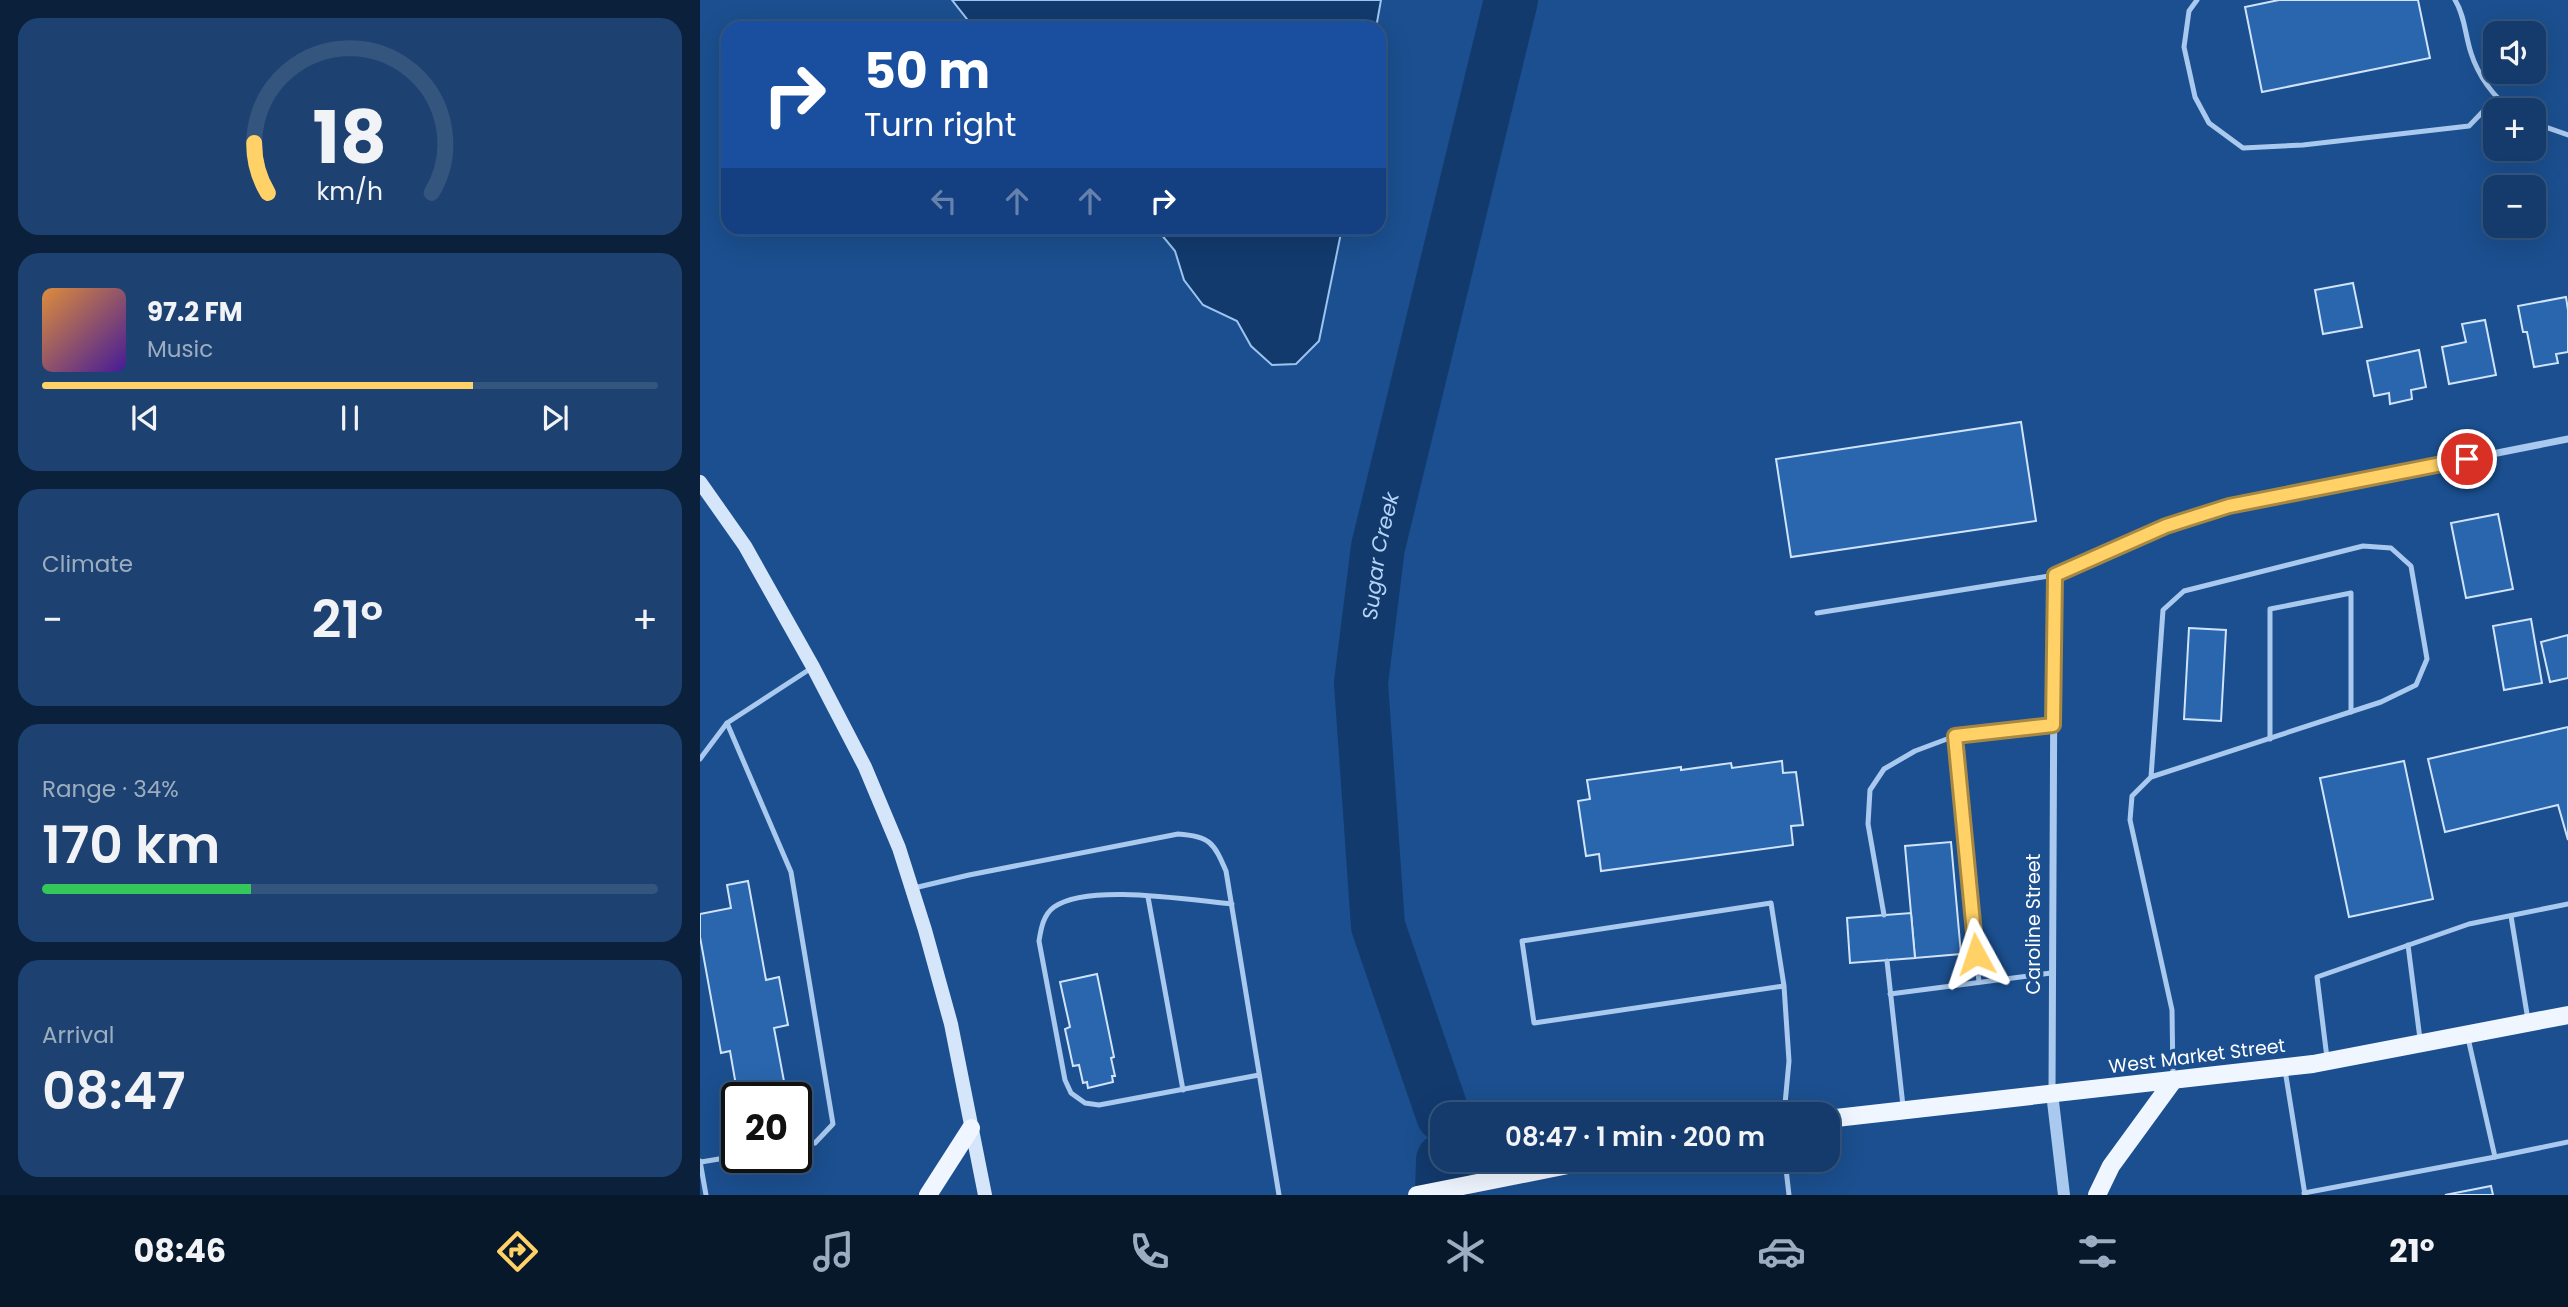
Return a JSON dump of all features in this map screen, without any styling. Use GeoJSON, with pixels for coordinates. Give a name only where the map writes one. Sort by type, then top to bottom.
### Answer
{"type":"FeatureCollection","features":[{"type":"Feature","properties":{"kind":"main road"},"geometry":{"type":"LineString","coordinates":[[700,482],[745,546],[813,667],[864,767],[899,848],[951,1024],[985,1195]]}},
{"type":"Feature","properties":{"kind":"main road","name":"West Market Street"},"geometry":{"type":"LineString","coordinates":[[1840,1117],[2173,1081],[2327,1061],[2568,1015]]}},
{"type":"Feature","properties":{"kind":"main road"},"geometry":{"type":"LineString","coordinates":[[2096,1195],[2111,1166],[2173,1081]]}},
{"type":"Feature","properties":{"kind":"main road"},"geometry":{"type":"LineString","coordinates":[[928,1195],[971,1128]]}},
{"type":"Feature","properties":{"kind":"main road"},"geometry":{"type":"LineString","coordinates":[[1417,1195],[1534,1172]]}},
{"type":"Feature","properties":{"kind":"street"},"geometry":{"type":"LineString","coordinates":[[2290,494],[2568,439]]}},
{"type":"Feature","properties":{"kind":"street","name":"Caroline Street"},"geometry":{"type":"LineString","coordinates":[[2054,652],[2052,1093],[2064,1195]]}},
{"type":"Feature","properties":{"kind":"lane"},"geometry":{"type":"LineString","coordinates":[[2197,0],[2189,11],[2184,47],[2195,97],[2209,123],[2243,148],[2303,145],[2469,127],[2483,112]]}},
{"type":"Feature","properties":{"kind":"lane"},"geometry":{"type":"LineString","coordinates":[[2455,0],[2461,9],[2472,55],[2494,98]]}},
{"type":"Feature","properties":{"kind":"lane"},"geometry":{"type":"LineString","coordinates":[[2546,127],[2568,135]]}},
{"type":"Feature","properties":{"kind":"lane"},"geometry":{"type":"LineString","coordinates":[[1817,613],[2055,575],[2166,526],[2229,506],[2290,494]]}},
{"type":"Feature","properties":{"kind":"lane"},"geometry":{"type":"LineString","coordinates":[[2151,777],[2162,610],[2185,591],[2363,546],[2391,548],[2411,566],[2427,659],[2416,685],[2381,702],[2151,777],[2132,796],[2130,820],[2172,1010],[2173,1081]]}},
{"type":"Feature","properties":{"kind":"lane"},"geometry":{"type":"LineString","coordinates":[[2054,652],[2055,575]]}},
{"type":"Feature","properties":{"kind":"lane"},"geometry":{"type":"LineString","coordinates":[[2270,739],[2270,610],[2351,593],[2351,712]]}},
{"type":"Feature","properties":{"kind":"lane"},"geometry":{"type":"LineString","coordinates":[[700,759],[727,723],[813,667]]}},
{"type":"Feature","properties":{"kind":"lane"},"geometry":{"type":"LineString","coordinates":[[727,723],[791,872],[833,1124],[812,1143]]}},
{"type":"Feature","properties":{"kind":"lane"},"geometry":{"type":"LineString","coordinates":[[1884,915],[1868,824],[1870,790],[1884,769],[1915,751],[1955,736],[2053,725]]}},
{"type":"Feature","properties":{"kind":"lane"},"geometry":{"type":"LineString","coordinates":[[1955,736],[1979,982]]}},
{"type":"Feature","properties":{"kind":"lane"},"geometry":{"type":"LineString","coordinates":[[912,889],[969,875],[1178,834],[1200,836],[1216,847],[1226,871],[1232,904],[1279,1195]]}},
{"type":"Feature","properties":{"kind":"lane"},"geometry":{"type":"LineString","coordinates":[[1232,904],[1109,894],[1070,900],[1052,908],[1042,924],[1039,941],[1041,954],[1065,1080],[1071,1093],[1085,1102],[1099,1105],[1259,1075]]}},
{"type":"Feature","properties":{"kind":"lane"},"geometry":{"type":"LineString","coordinates":[[1148,897],[1183,1090]]}},
{"type":"Feature","properties":{"kind":"lane"},"geometry":{"type":"LineString","coordinates":[[1784,986],[1534,1023],[1522,941],[1772,903],[1784,986],[1789,1061],[1785,1102]]}},
{"type":"Feature","properties":{"kind":"lane"},"geometry":{"type":"LineString","coordinates":[[2327,1061],[2317,977],[2469,924],[2568,904]]}},
{"type":"Feature","properties":{"kind":"lane"},"geometry":{"type":"LineString","coordinates":[[2511,916],[2528,1023]]}},
{"type":"Feature","properties":{"kind":"lane"},"geometry":{"type":"LineString","coordinates":[[2408,945],[2420,1044]]}},
{"type":"Feature","properties":{"kind":"lane"},"geometry":{"type":"LineString","coordinates":[[1887,961],[1903,1110]]}},
{"type":"Feature","properties":{"kind":"lane"},"geometry":{"type":"LineString","coordinates":[[1890,994],[2051,974]]}},
{"type":"Feature","properties":{"kind":"lane"},"geometry":{"type":"LineString","coordinates":[[2467,1035],[2495,1157]]}},
{"type":"Feature","properties":{"kind":"lane"},"geometry":{"type":"LineString","coordinates":[[2284,1067],[2305,1194],[2568,1142]]}},
{"type":"Feature","properties":{"kind":"lane"},"geometry":{"type":"LineString","coordinates":[[706,1195],[700,1162],[721,1159]]}},
{"type":"Feature","properties":{"kind":"lane"},"geometry":{"type":"LineString","coordinates":[[1786,1172],[1789,1195]]}},
{"type":"Feature","properties":{"kind":"water"},"geometry":{"type":"Polygon","coordinates":[[[952,0],[1381,0],[1377,21],[968,21],[952,0]]]}},
{"type":"Feature","properties":{"kind":"water"},"geometry":{"type":"Polygon","coordinates":[[[1162,235],[1341,235],[1319,341],[1296,364],[1272,365],[1251,346],[1237,321],[1203,305],[1184,280],[1175,251],[1162,235]]]}},
{"type":"Feature","properties":{"kind":"building"},"geometry":{"type":"Polygon","coordinates":[[[2279,0],[2418,0],[2430,58],[2262,92],[2245,7],[2279,0]]]}},
{"type":"Feature","properties":{"kind":"building"},"geometry":{"type":"Polygon","coordinates":[[[2353,283],[2362,327],[2323,334],[2315,290],[2353,283]]]}},
{"type":"Feature","properties":{"kind":"building"},"geometry":{"type":"Polygon","coordinates":[[[2566,297],[2568,352],[2556,354],[2558,363],[2534,367],[2527,332],[2523,332],[2518,306],[2566,297]]]}},
{"type":"Feature","properties":{"kind":"building"},"geometry":{"type":"Polygon","coordinates":[[[2485,320],[2496,375],[2449,384],[2442,347],[2466,342],[2462,324],[2485,320]]]}},
{"type":"Feature","properties":{"kind":"building"},"geometry":{"type":"Polygon","coordinates":[[[2419,350],[2426,387],[2411,390],[2412,399],[2390,404],[2389,393],[2374,396],[2367,361],[2419,350]]]}},
{"type":"Feature","properties":{"kind":"building"},"geometry":{"type":"Polygon","coordinates":[[[2021,422],[2036,521],[1791,557],[1776,459],[2021,422]]]}},
{"type":"Feature","properties":{"kind":"building"},"geometry":{"type":"Polygon","coordinates":[[[2498,514],[2513,589],[2466,598],[2451,523],[2498,514]]]}},
{"type":"Feature","properties":{"kind":"building"},"geometry":{"type":"Polygon","coordinates":[[[2531,619],[2542,683],[2504,690],[2493,626],[2531,619]]]}},
{"type":"Feature","properties":{"kind":"building"},"geometry":{"type":"Polygon","coordinates":[[[2189,628],[2226,630],[2221,721],[2184,719],[2189,628]]]}},
{"type":"Feature","properties":{"kind":"building"},"geometry":{"type":"Polygon","coordinates":[[[2568,635],[2568,678],[2550,682],[2541,642],[2568,635]]]}},
{"type":"Feature","properties":{"kind":"building"},"geometry":{"type":"Polygon","coordinates":[[[2568,727],[2568,840],[2558,805],[2445,832],[2428,759],[2568,727]]]}},
{"type":"Feature","properties":{"kind":"building"},"geometry":{"type":"Polygon","coordinates":[[[1782,761],[1783,773],[1796,772],[1803,825],[1791,826],[1793,845],[1601,871],[1599,854],[1586,856],[1578,801],[1590,799],[1587,780],[1681,767],[1681,770],[1731,763],[1732,768],[1782,761]]]}},
{"type":"Feature","properties":{"kind":"building"},"geometry":{"type":"Polygon","coordinates":[[[2404,761],[2433,899],[2349,917],[2320,778],[2404,761]]]}},
{"type":"Feature","properties":{"kind":"building"},"geometry":{"type":"Polygon","coordinates":[[[1951,842],[1961,954],[1915,958],[1905,846],[1951,842]]]}},
{"type":"Feature","properties":{"kind":"building"},"geometry":{"type":"Polygon","coordinates":[[[748,881],[766,980],[779,977],[788,1025],[774,1028],[784,1082],[735,1082],[730,1051],[721,1053],[700,937],[700,914],[731,908],[727,885],[748,881]]]}},
{"type":"Feature","properties":{"kind":"building"},"geometry":{"type":"Polygon","coordinates":[[[1911,913],[1915,958],[1850,963],[1847,918],[1911,913]]]}},
{"type":"Feature","properties":{"kind":"building"},"geometry":{"type":"Polygon","coordinates":[[[1097,974],[1114,1057],[1111,1058],[1115,1076],[1112,1076],[1113,1082],[1088,1088],[1087,1082],[1083,1083],[1079,1065],[1073,1066],[1065,1029],[1070,1027],[1060,982],[1097,974]]]}},
{"type":"Feature","properties":{"kind":"building"},"geometry":{"type":"Polygon","coordinates":[[[2491,1186],[2493,1195],[2445,1195],[2491,1186]]]}},
{"type":"Feature","properties":{"kind":"waterway","name":"Sugar Creek"},"geometry":{"type":"LineString","coordinates":[[1439,1102],[1378,926],[1361,683],[1378,547],[1511,0]]}},
{"type":"Feature","properties":{"kind":"waterway","name":"Sugar Creek"},"geometry":{"type":"LineString","coordinates":[[1442,1195],[1443,1172]]}},
{"type":"Feature","properties":{"kind":"route"},"geometry":{"type":"LineString","coordinates":[[1976,954],[1955,736],[2053,725],[2055,575],[2166,526],[2229,506],[2467,459]]}}]}
